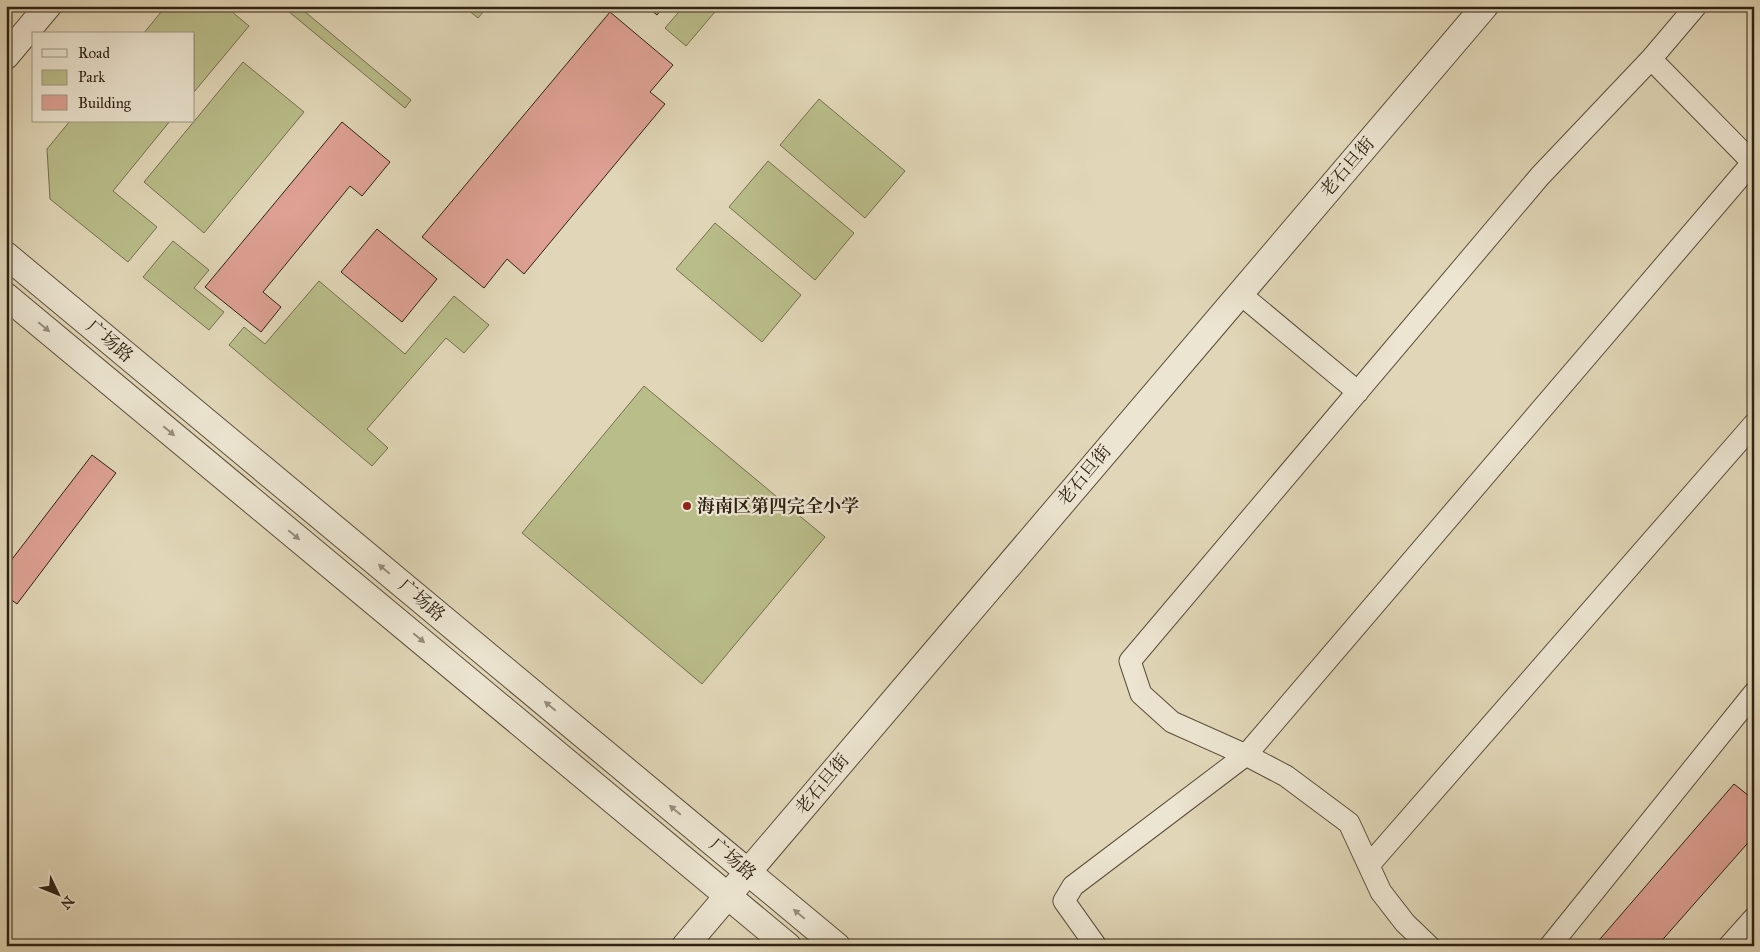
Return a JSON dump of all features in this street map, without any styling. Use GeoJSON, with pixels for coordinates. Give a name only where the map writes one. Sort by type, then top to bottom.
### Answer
{"type":"FeatureCollection","features":[{"type":"Feature","properties":{"kind":"street"},"geometry":{"type":"LineString","coordinates":[[6,56],[48,6]]}},
{"type":"Feature","properties":{"kind":"street","name":"老石旦街"},"geometry":{"type":"LineString","coordinates":[[686,946],[727,895],[1485,6]]}},
{"type":"Feature","properties":{"kind":"street"},"geometry":{"type":"LineString","coordinates":[[1429,946],[1405,923],[1381,892],[1349,823],[1286,776],[1246,755],[1172,722],[1141,694],[1130,661],[1540,176],[1651,59],[1696,6]]}},
{"type":"Feature","properties":{"kind":"street"},"geometry":{"type":"LineString","coordinates":[[1096,946],[1064,901],[1073,886],[1246,755],[1753,164],[1651,59]]}},
{"type":"Feature","properties":{"kind":"street","name":"广场路"},"geometry":{"type":"LineString","coordinates":[[6,255],[837,946]]}},
{"type":"Feature","properties":{"kind":"street"},"geometry":{"type":"LineString","coordinates":[[1239,293],[1358,392]]}},
{"type":"Feature","properties":{"kind":"street","name":"广场路"},"geometry":{"type":"LineString","coordinates":[[6,296],[788,946]]}},
{"type":"Feature","properties":{"kind":"street"},"geometry":{"type":"LineString","coordinates":[[1369,865],[1754,424]]}},
{"type":"Feature","properties":{"kind":"street"},"geometry":{"type":"LineString","coordinates":[[1550,946],[1754,693]]}},
{"type":"Feature","properties":{"kind":"street"},"geometry":{"type":"LineString","coordinates":[[1729,946],[1754,918]]}},
{"type":"Feature","properties":{"kind":"green space"},"geometry":{"type":"Polygon","coordinates":[[[166,6],[225,6],[249,26],[195,91],[195,32],[145,32],[166,6]]]}},
{"type":"Feature","properties":{"kind":"green space"},"geometry":{"type":"Polygon","coordinates":[[[282,6],[298,6],[411,100],[405,108],[282,6]]]}},
{"type":"Feature","properties":{"kind":"green space"},"geometry":{"type":"Polygon","coordinates":[[[463,6],[479,6],[484,11],[478,18],[463,6]]]}},
{"type":"Feature","properties":{"kind":"green space"},"geometry":{"type":"Polygon","coordinates":[[[684,6],[720,6],[686,46],[665,28],[684,6]]]}},
{"type":"Feature","properties":{"kind":"green space"},"geometry":{"type":"Polygon","coordinates":[[[243,62],[304,112],[204,233],[144,182],[243,62]]]}},
{"type":"Feature","properties":{"kind":"green space"},"geometry":{"type":"Polygon","coordinates":[[[819,99],[905,171],[865,218],[780,145],[819,99]]]}},
{"type":"Feature","properties":{"kind":"green space"},"geometry":{"type":"Polygon","coordinates":[[[69,122],[169,122],[113,191],[157,227],[128,262],[50,199],[47,149],[69,122]]]}},
{"type":"Feature","properties":{"kind":"green space"},"geometry":{"type":"Polygon","coordinates":[[[768,161],[854,233],[815,280],[729,207],[768,161]]]}},
{"type":"Feature","properties":{"kind":"green space"},"geometry":{"type":"Polygon","coordinates":[[[715,223],[801,295],[762,342],[676,269],[715,223]]]}},
{"type":"Feature","properties":{"kind":"green space"},"geometry":{"type":"Polygon","coordinates":[[[173,241],[209,270],[194,288],[224,312],[209,330],[143,277],[173,241]]]}},
{"type":"Feature","properties":{"kind":"green space"},"geometry":{"type":"Polygon","coordinates":[[[319,281],[405,354],[454,296],[489,325],[464,353],[446,338],[367,429],[388,448],[372,466],[229,345],[244,327],[265,344],[319,281]]]}},
{"type":"Feature","properties":{"kind":"green space"},"geometry":{"type":"Polygon","coordinates":[[[644,386],[825,537],[702,684],[522,533],[644,386]]]}},
{"type":"Feature","properties":{"kind":"building"},"geometry":{"type":"Polygon","coordinates":[[[646,6],[664,6],[657,15],[646,6]]]}},
{"type":"Feature","properties":{"kind":"building"},"geometry":{"type":"Polygon","coordinates":[[[610,12],[673,65],[650,92],[665,104],[524,274],[507,259],[484,288],[422,237],[610,12]]]}},
{"type":"Feature","properties":{"kind":"building"},"geometry":{"type":"Polygon","coordinates":[[[342,122],[390,162],[362,196],[350,186],[263,292],[281,307],[261,332],[205,287],[342,122]]]}},
{"type":"Feature","properties":{"kind":"building"},"geometry":{"type":"Polygon","coordinates":[[[377,229],[437,279],[402,322],[341,272],[377,229]]]}},
{"type":"Feature","properties":{"kind":"building"},"geometry":{"type":"Polygon","coordinates":[[[92,455],[116,473],[17,604],[6,596],[6,567],[92,455]]]}},
{"type":"Feature","properties":{"kind":"building"},"geometry":{"type":"Polygon","coordinates":[[[1734,784],[1754,800],[1754,836],[1657,946],[1594,946],[1734,784]]]}},
{"type":"Feature","properties":{"kind":"place","name":"海南区第四完全小学"},"geometry":{"type":"Point","coordinates":[687,506]}}]}
